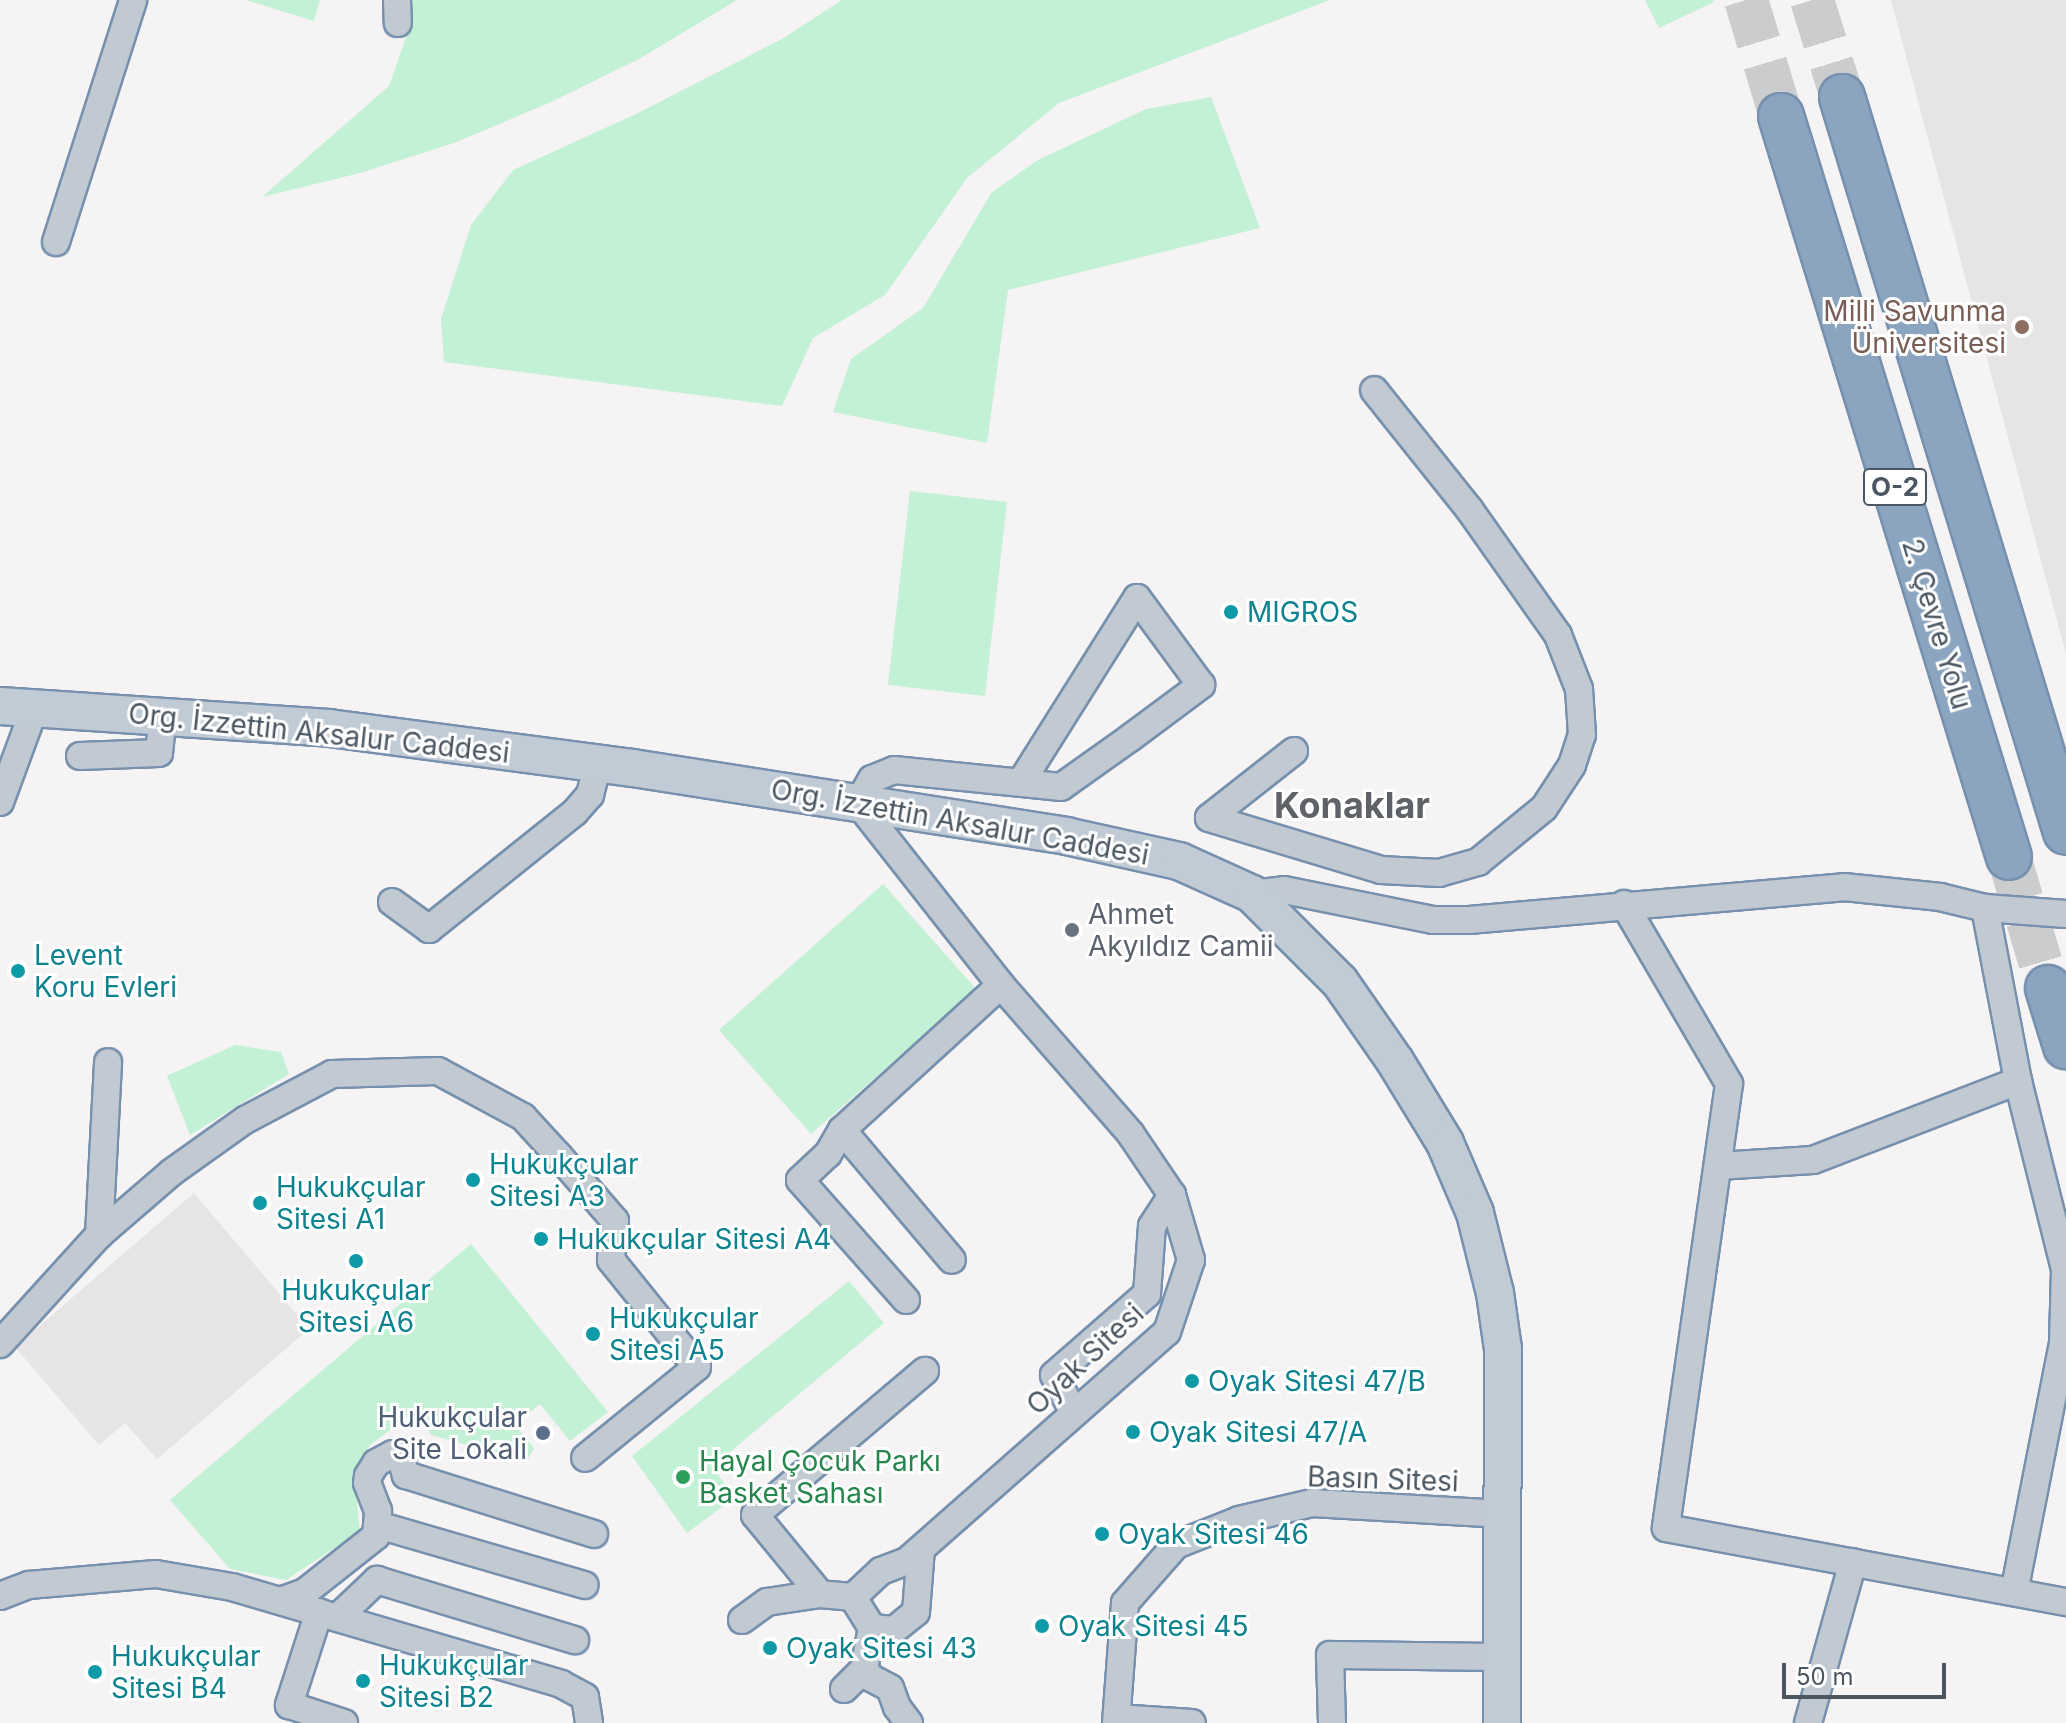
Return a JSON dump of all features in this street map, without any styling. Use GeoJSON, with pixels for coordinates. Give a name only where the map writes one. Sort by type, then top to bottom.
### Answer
{"type":"FeatureCollection","features":[{"type":"Feature","properties":{"kind":"highway","name":"O-2"},"geometry":{"type":"LineString","coordinates":[[1842,97],[2066,832]]}},
{"type":"Feature","properties":{"kind":"highway","name":"2. Çevre Yolu"},"geometry":{"type":"LineString","coordinates":[[1781,116],[2009,857]]}},
{"type":"Feature","properties":{"kind":"highway"},"geometry":{"type":"LineString","coordinates":[[2048,988],[2066,1046]]}},
{"type":"Feature","properties":{"kind":"main road","name":"Org. İzzettin Aksalur Caddesi"},"geometry":{"type":"LineString","coordinates":[[0,706],[329,728],[598,763],[1066,836],[1179,861],[1252,894],[1340,982],[1395,1061],[1462,1179],[1475,1213],[1492,1280],[1503,1349],[1502,1723]]}},
{"type":"Feature","properties":{"kind":"street"},"geometry":{"type":"LineString","coordinates":[[56,242],[133,0]]}},
{"type":"Feature","properties":{"kind":"street"},"geometry":{"type":"LineString","coordinates":[[1294,751],[1209,818],[1381,870],[1439,873],[1478,862],[1544,808],[1572,765],[1582,735],[1579,689],[1558,635],[1469,509],[1374,390]]}},
{"type":"Feature","properties":{"kind":"street"},"geometry":{"type":"LineString","coordinates":[[858,803],[872,779],[894,770],[1061,787],[1201,685],[1137,598],[1021,782]]}},
{"type":"Feature","properties":{"kind":"street"},"geometry":{"type":"LineString","coordinates":[[0,802],[35,707]]}},
{"type":"Feature","properties":{"kind":"street"},"geometry":{"type":"LineString","coordinates":[[80,756],[159,753],[163,717]]}},
{"type":"Feature","properties":{"kind":"street"},"geometry":{"type":"LineString","coordinates":[[392,902],[429,929],[575,812],[590,795],[598,763]]}},
{"type":"Feature","properties":{"kind":"street","name":"Oyak Sitesi"},"geometry":{"type":"LineString","coordinates":[[853,1597],[881,1571],[907,1561],[1167,1332],[1191,1260],[1172,1195],[1130,1133],[1001,985],[858,803]]}},
{"type":"Feature","properties":{"kind":"street"},"geometry":{"type":"LineString","coordinates":[[1252,894],[1284,890],[1433,920],[1469,920],[1844,887],[1940,897],[1985,908],[2066,914]]}},
{"type":"Feature","properties":{"kind":"street"},"geometry":{"type":"LineString","coordinates":[[1624,904],[1729,1084],[1666,1528],[2066,1602]]}},
{"type":"Feature","properties":{"kind":"street"},"geometry":{"type":"LineString","coordinates":[[1985,908],[2018,1081],[2065,1270],[2063,1343],[2014,1592]]}},
{"type":"Feature","properties":{"kind":"street"},"geometry":{"type":"LineString","coordinates":[[906,1300],[800,1180],[828,1154],[842,1130],[1001,985]]}},
{"type":"Feature","properties":{"kind":"street"},"geometry":{"type":"LineString","coordinates":[[99,1235],[108,1062]]}},
{"type":"Feature","properties":{"kind":"street"},"geometry":{"type":"LineString","coordinates":[[0,1344],[99,1235],[172,1172],[245,1120],[332,1074],[438,1071],[523,1117],[558,1155],[615,1221],[611,1260],[697,1367],[585,1458]]}},
{"type":"Feature","properties":{"kind":"street"},"geometry":{"type":"LineString","coordinates":[[1718,1166],[1813,1160],[2018,1081]]}},
{"type":"Feature","properties":{"kind":"street"},"geometry":{"type":"LineString","coordinates":[[842,1130],[952,1260]]}},
{"type":"Feature","properties":{"kind":"street"},"geometry":{"type":"LineString","coordinates":[[1074,1413],[1054,1375],[1147,1294],[1152,1226],[1172,1195]]}},
{"type":"Feature","properties":{"kind":"street"},"geometry":{"type":"LineString","coordinates":[[820,1594],[755,1515],[925,1371]]}},
{"type":"Feature","properties":{"kind":"street"},"geometry":{"type":"LineString","coordinates":[[283,1600],[305,1592],[376,1536],[378,1525],[368,1476],[376,1463],[393,1454],[401,1458],[406,1475],[594,1534]]}},
{"type":"Feature","properties":{"kind":"street","name":"Basın Sitesi"},"geometry":{"type":"LineString","coordinates":[[1117,1720],[1125,1603],[1176,1545],[1239,1520],[1312,1503],[1503,1514]]}},
{"type":"Feature","properties":{"kind":"street"},"geometry":{"type":"LineString","coordinates":[[378,1525],[584,1585]]}},
{"type":"Feature","properties":{"kind":"street"},"geometry":{"type":"LineString","coordinates":[[872,1628],[894,1630],[916,1612],[921,1549]]}},
{"type":"Feature","properties":{"kind":"street"},"geometry":{"type":"LineString","coordinates":[[1808,1723],[1853,1562]]}},
{"type":"Feature","properties":{"kind":"street"},"geometry":{"type":"LineString","coordinates":[[0,1596],[29,1585],[156,1574],[192,1579],[283,1600],[561,1684],[585,1697],[589,1723]]}},
{"type":"Feature","properties":{"kind":"street"},"geometry":{"type":"LineString","coordinates":[[344,1723],[289,1705],[328,1614],[377,1580],[575,1640]]}},
{"type":"Feature","properties":{"kind":"street"},"geometry":{"type":"LineString","coordinates":[[742,1620],[767,1602],[820,1594],[853,1597],[872,1628],[864,1669],[844,1689]]}},
{"type":"Feature","properties":{"kind":"street"},"geometry":{"type":"LineString","coordinates":[[1332,1723],[1330,1655],[1503,1657]]}},
{"type":"Feature","properties":{"kind":"street"},"geometry":{"type":"LineString","coordinates":[[864,1669],[871,1678],[890,1688],[897,1707],[909,1723]]}},
{"type":"Feature","properties":{"kind":"street"},"geometry":{"type":"LineString","coordinates":[[1117,1720],[1192,1723]]}},
{"type":"Feature","properties":{"kind":"shaded area","name":"Milli Savunma Üniversitesi"},"geometry":{"type":"Polygon","coordinates":[[[1891,0],[2066,0],[2066,654],[1891,0]]]}},
{"type":"Feature","properties":{"kind":"shaded area"},"geometry":{"type":"Polygon","coordinates":[[[194,1193],[309,1329],[157,1459],[125,1423],[99,1445],[15,1347],[194,1193]]]}},
{"type":"Feature","properties":{"kind":"green space"},"geometry":{"type":"Polygon","coordinates":[[[246,0],[320,0],[314,21],[246,0]]]}},
{"type":"Feature","properties":{"kind":"green space"},"geometry":{"type":"Polygon","coordinates":[[[406,0],[737,0],[639,59],[549,103],[454,143],[360,173],[262,197],[389,86],[408,32],[406,0]]]}},
{"type":"Feature","properties":{"kind":"green space"},"geometry":{"type":"Polygon","coordinates":[[[842,0],[1330,0],[1059,103],[967,178],[885,295],[813,338],[782,406],[444,362],[441,319],[471,225],[513,170],[638,113],[782,39],[842,0]]]}},
{"type":"Feature","properties":{"kind":"green space"},"geometry":{"type":"Polygon","coordinates":[[[1645,0],[1713,0],[1714,2],[1659,28],[1645,0]]]}},
{"type":"Feature","properties":{"kind":"green space"},"geometry":{"type":"Polygon","coordinates":[[[1211,97],[1260,228],[1008,290],[987,443],[833,412],[851,359],[923,308],[992,192],[1038,160],[1146,109],[1211,97]]]}},
{"type":"Feature","properties":{"kind":"green space"},"geometry":{"type":"Polygon","coordinates":[[[910,491],[1007,502],[985,696],[888,685],[910,491]]]}},
{"type":"Feature","properties":{"kind":"green space"},"geometry":{"type":"Polygon","coordinates":[[[883,884],[976,989],[811,1134],[719,1030],[883,884]]]}},
{"type":"Feature","properties":{"kind":"green space"},"geometry":{"type":"Polygon","coordinates":[[[235,1045],[281,1052],[289,1074],[190,1135],[167,1076],[235,1045]]]}},
{"type":"Feature","properties":{"kind":"green space"},"geometry":{"type":"Polygon","coordinates":[[[471,1244],[608,1412],[570,1441],[540,1404],[515,1425],[534,1448],[526,1462],[431,1435],[417,1410],[370,1445],[354,1473],[360,1531],[286,1580],[230,1569],[170,1500],[471,1244]]]}},
{"type":"Feature","properties":{"kind":"green space"},"geometry":{"type":"Polygon","coordinates":[[[849,1281],[884,1323],[712,1467],[735,1497],[687,1533],[632,1456],[849,1281]]]}},
{"type":"Feature","properties":{"kind":"tunnel"},"geometry":{"type":"LineString","coordinates":[[1746,0],[1781,116]]}},
{"type":"Feature","properties":{"kind":"tunnel"},"geometry":{"type":"LineString","coordinates":[[1812,0],[1842,97]]}},
{"type":"Feature","properties":{"kind":"tunnel"},"geometry":{"type":"LineString","coordinates":[[2009,857],[2048,988]]}},
{"type":"Feature","properties":{"kind":"place","name":"Milli Savunma Üniversitesi"},"geometry":{"type":"Point","coordinates":[2022,327]}},
{"type":"Feature","properties":{"kind":"place","name":"MIGROS"},"geometry":{"type":"Point","coordinates":[1231,612]}},
{"type":"Feature","properties":{"kind":"place","name":"Ahmet Akyıldız Camii"},"geometry":{"type":"Point","coordinates":[1072,930]}},
{"type":"Feature","properties":{"kind":"place","name":"Levent Koru Evleri"},"geometry":{"type":"Point","coordinates":[18,971]}},
{"type":"Feature","properties":{"kind":"place","name":"Hukukçular Sitesi A3"},"geometry":{"type":"Point","coordinates":[473,1180]}},
{"type":"Feature","properties":{"kind":"place","name":"Hukukçular Sitesi A1"},"geometry":{"type":"Point","coordinates":[260,1203]}},
{"type":"Feature","properties":{"kind":"place","name":"Hukukçular Sitesi A4"},"geometry":{"type":"Point","coordinates":[541,1239]}},
{"type":"Feature","properties":{"kind":"place","name":"Hukukçular Sitesi A6"},"geometry":{"type":"Point","coordinates":[356,1261]}},
{"type":"Feature","properties":{"kind":"place","name":"Hukukçular Sitesi A5"},"geometry":{"type":"Point","coordinates":[593,1334]}},
{"type":"Feature","properties":{"kind":"place","name":"Oyak Sitesi 47/B"},"geometry":{"type":"Point","coordinates":[1192,1381]}},
{"type":"Feature","properties":{"kind":"place","name":"Oyak Sitesi 47/A"},"geometry":{"type":"Point","coordinates":[1133,1432]}},
{"type":"Feature","properties":{"kind":"place","name":"Hukukçular Site Lokali"},"geometry":{"type":"Point","coordinates":[543,1433]}},
{"type":"Feature","properties":{"kind":"place","name":"Hayal Çocuk Parkı Basket Sahası"},"geometry":{"type":"Point","coordinates":[683,1477]}},
{"type":"Feature","properties":{"kind":"place","name":"Oyak Sitesi 46"},"geometry":{"type":"Point","coordinates":[1102,1534]}},
{"type":"Feature","properties":{"kind":"place","name":"Oyak Sitesi 45"},"geometry":{"type":"Point","coordinates":[1042,1626]}},
{"type":"Feature","properties":{"kind":"place","name":"Oyak Sitesi 43"},"geometry":{"type":"Point","coordinates":[770,1648]}},
{"type":"Feature","properties":{"kind":"place","name":"Hukukçular Sitesi B4"},"geometry":{"type":"Point","coordinates":[95,1672]}},
{"type":"Feature","properties":{"kind":"place","name":"Hukukçular Sitesi B2"},"geometry":{"type":"Point","coordinates":[363,1681]}},
{"type":"Feature","properties":{"kind":"district","name":"Konaklar"},"geometry":{"type":"Point","coordinates":[1352,806]}}]}
